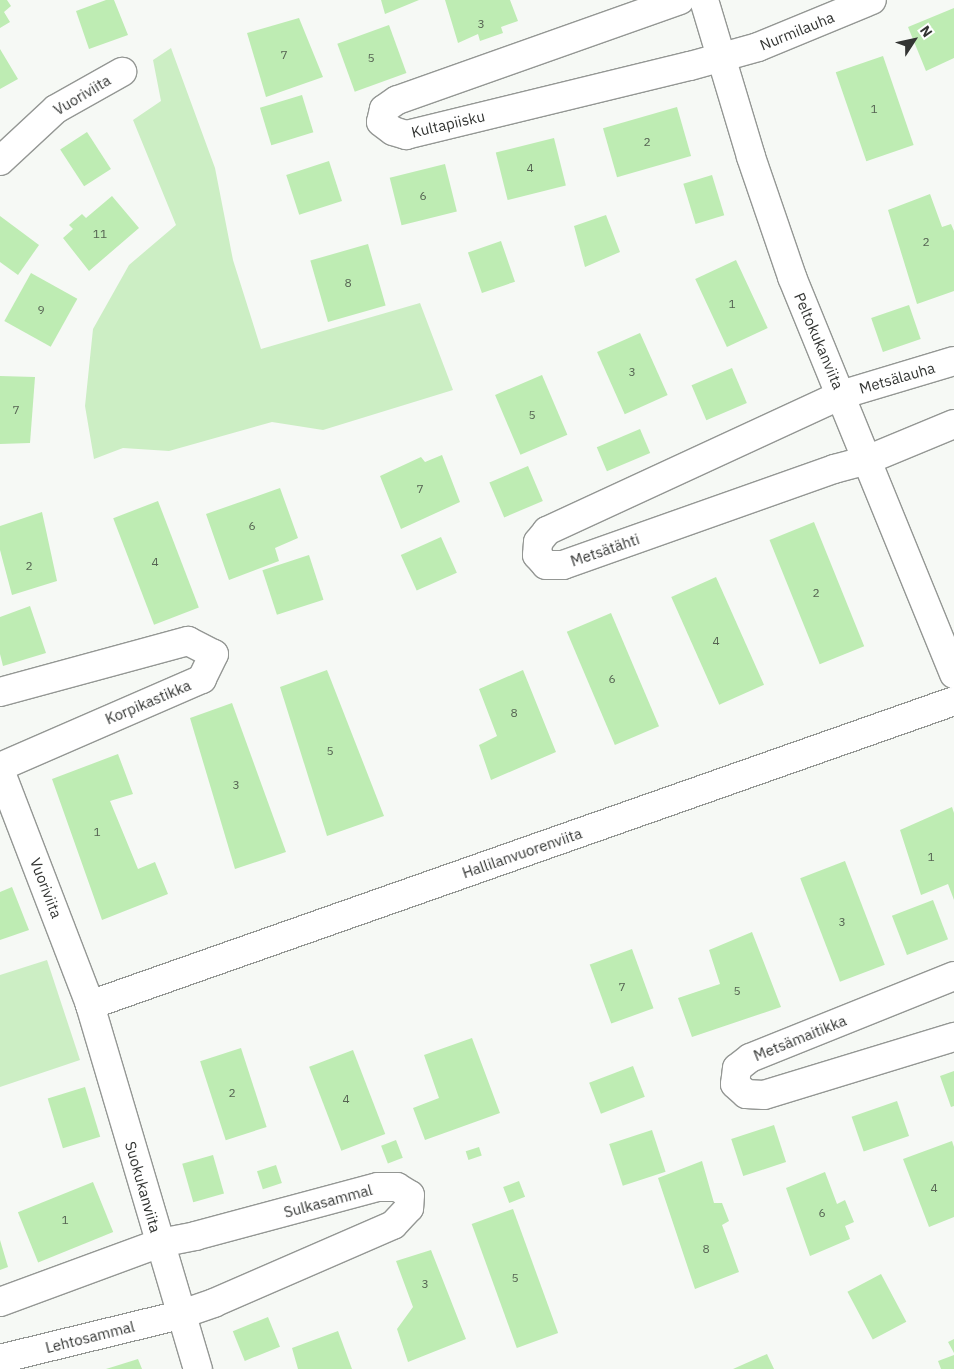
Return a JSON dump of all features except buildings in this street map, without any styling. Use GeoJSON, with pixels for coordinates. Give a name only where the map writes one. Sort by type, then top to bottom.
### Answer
{"type":"FeatureCollection","features":[{"type":"Feature","properties":{"kind":"street","name":"Kultapiisku"},"geometry":{"type":"LineString","coordinates":[[680,0],[397,100],[384,110],[381,122],[393,131],[406,135],[720,58]]}},
{"type":"Feature","properties":{"kind":"street","name":"Peltokukanviita"},"geometry":{"type":"LineString","coordinates":[[704,0],[720,58],[792,277],[954,674]]}},
{"type":"Feature","properties":{"kind":"street","name":"Nurmilauha"},"geometry":{"type":"LineString","coordinates":[[720,58],[758,47],[872,0]]}},
{"type":"Feature","properties":{"kind":"street","name":"Vuoriviita"},"geometry":{"type":"LineString","coordinates":[[0,162],[56,109],[122,72]]}},
{"type":"Feature","properties":{"kind":"street","name":"Metsälauha"},"geometry":{"type":"LineString","coordinates":[[841,395],[954,361]]}},
{"type":"Feature","properties":{"kind":"street","name":"Metsätähti"},"geometry":{"type":"LineString","coordinates":[[841,395],[547,531],[538,542],[537,555],[546,565],[563,565],[834,469],[867,460]]}},
{"type":"Feature","properties":{"kind":"street"},"geometry":{"type":"LineString","coordinates":[[867,460],[954,424]]}},
{"type":"Feature","properties":{"kind":"street","name":"Korpikastikka"},"geometry":{"type":"LineString","coordinates":[[0,692],[188,641],[214,654],[202,679],[0,769]]}},
{"type":"Feature","properties":{"kind":"street","name":"Hallilanvuorenviita"},"geometry":{"type":"LineString","coordinates":[[90,1005],[954,701]]}},
{"type":"Feature","properties":{"kind":"street","name":"Vuoriviita"},"geometry":{"type":"LineString","coordinates":[[0,769],[90,1005]]}},
{"type":"Feature","properties":{"kind":"street","name":"Metsämaitikka"},"geometry":{"type":"LineString","coordinates":[[954,976],[750,1058],[737,1068],[736,1084],[746,1094],[764,1095],[954,1037]]}},
{"type":"Feature","properties":{"kind":"street","name":"Suokukanviita"},"geometry":{"type":"LineString","coordinates":[[90,1005],[180,1315],[198,1369]]}},
{"type":"Feature","properties":{"kind":"street","name":"Sulkasammal"},"geometry":{"type":"LineString","coordinates":[[160,1243],[195,1236],[378,1187],[397,1187],[410,1195],[409,1208],[393,1225],[214,1303],[180,1315]]}},
{"type":"Feature","properties":{"kind":"street"},"geometry":{"type":"LineString","coordinates":[[0,1302],[160,1243]]}},
{"type":"Feature","properties":{"kind":"street","name":"Lehtosammal"},"geometry":{"type":"LineString","coordinates":[[0,1359],[180,1315]]}},
{"type":"Feature","properties":{"kind":"green space"},"geometry":{"type":"Polygon","coordinates":[[[171,48],[215,168],[233,260],[261,349],[420,303],[453,390],[323,430],[272,422],[169,451],[123,448],[94,459],[85,406],[93,329],[129,265],[176,225],[133,120],[161,101],[153,60],[171,48]]]}},
{"type":"Feature","properties":{"kind":"green space"},"geometry":{"type":"Polygon","coordinates":[[[47,960],[80,1060],[0,1087],[0,975],[47,960]]]}}]}
